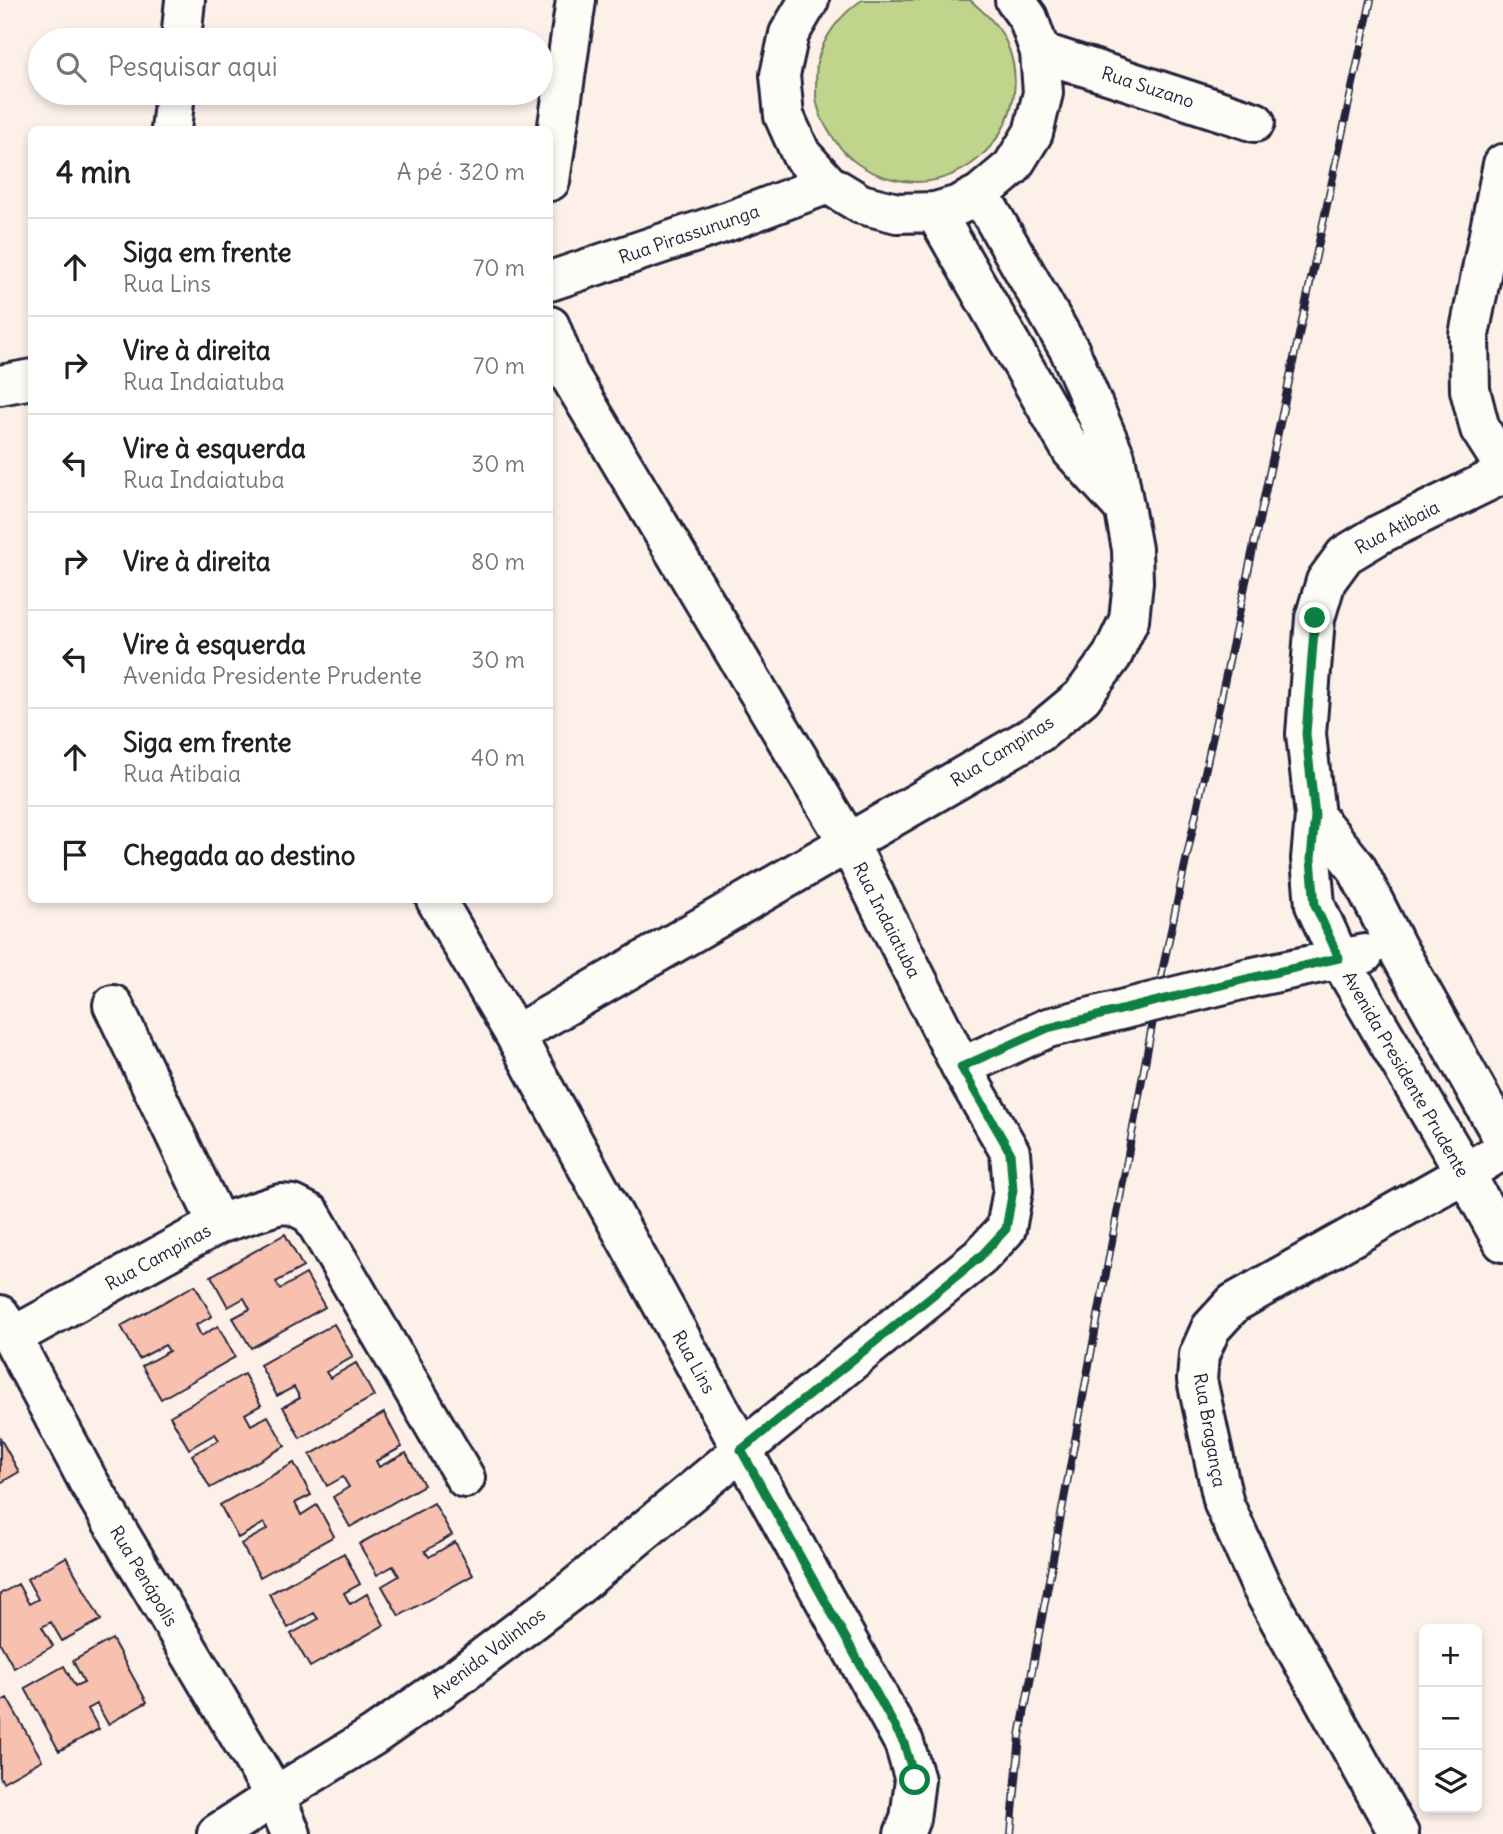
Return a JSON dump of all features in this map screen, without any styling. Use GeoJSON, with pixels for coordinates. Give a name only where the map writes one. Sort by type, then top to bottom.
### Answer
{"type":"FeatureCollection","features":[{"type":"Feature","properties":{"kind":"street"},"geometry":{"type":"LineString","coordinates":[[182,28],[185,0]]}},
{"type":"Feature","properties":{"kind":"street"},"geometry":{"type":"LineString","coordinates":[[553,160],[576,0]]}},
{"type":"Feature","properties":{"kind":"street"},"geometry":{"type":"LineString","coordinates":[[808,0],[789,34],[780,75],[784,116],[801,154],[828,184],[861,204],[897,214],[935,212],[959,205],[980,194],[1012,167],[1033,133],[1043,93],[1040,52],[1028,18],[1014,0]]}},
{"type":"Feature","properties":{"kind":"street","name":"Rua Suzano"},"geometry":{"type":"LineString","coordinates":[[1040,52],[1255,122]]}},
{"type":"Feature","properties":{"kind":"street"},"geometry":{"type":"LineString","coordinates":[[171,126],[174,105]]}},
{"type":"Feature","properties":{"kind":"street"},"geometry":{"type":"LineString","coordinates":[[1503,164],[1469,335],[1470,390],[1480,429],[1503,465]]}},
{"type":"Feature","properties":{"kind":"street","name":"Rua Pirassununga"},"geometry":{"type":"LineString","coordinates":[[553,280],[729,221],[828,184]]}},
{"type":"Feature","properties":{"kind":"street","name":"Rua Campinas"},"geometry":{"type":"LineString","coordinates":[[516,1035],[1040,732],[1082,697],[1112,656],[1129,620],[1133,582],[1132,549],[1115,457],[1070,351],[980,194]]}},
{"type":"Feature","properties":{"kind":"street"},"geometry":{"type":"LineString","coordinates":[[935,212],[1072,451],[1122,506]]}},
{"type":"Feature","properties":{"kind":"street","name":"Rua Indaiatuba"},"geometry":{"type":"LineString","coordinates":[[553,334],[568,373],[848,842],[961,1067],[1010,1152],[1013,1190],[1006,1229],[980,1257],[741,1450]]}},
{"type":"Feature","properties":{"kind":"street"},"geometry":{"type":"LineString","coordinates":[[0,385],[28,380]]}},
{"type":"Feature","properties":{"kind":"street","name":"Rua Atibaia"},"geometry":{"type":"LineString","coordinates":[[1315,816],[1306,734],[1315,618],[1326,581],[1345,555],[1380,534],[1503,474]]}},
{"type":"Feature","properties":{"kind":"street"},"geometry":{"type":"LineString","coordinates":[[1315,816],[1356,867],[1503,1138]]}},
{"type":"Feature","properties":{"kind":"street","name":"Avenida Presidente Prudente"},"geometry":{"type":"LineString","coordinates":[[1315,816],[1311,859],[1315,905],[1339,958],[1503,1242]]}},
{"type":"Feature","properties":{"kind":"street","name":"Rua Lins"},"geometry":{"type":"LineString","coordinates":[[438,903],[516,1035],[741,1450],[904,1743],[915,1780],[910,1819],[904,1834]]}},
{"type":"Feature","properties":{"kind":"street"},"geometry":{"type":"LineString","coordinates":[[961,1067],[1048,1028],[1250,978],[1398,948]]}},
{"type":"Feature","properties":{"kind":"street"},"geometry":{"type":"LineString","coordinates":[[113,1005],[218,1224]]}},
{"type":"Feature","properties":{"kind":"street","name":"Rua Bragança"},"geometry":{"type":"LineString","coordinates":[[1399,1834],[1261,1586],[1224,1504],[1197,1380],[1199,1355],[1211,1328],[1234,1303],[1503,1150]]}},
{"type":"Feature","properties":{"kind":"street","name":"Rua Campinas"},"geometry":{"type":"LineString","coordinates":[[6,1326],[218,1224],[280,1204],[293,1205],[310,1214],[465,1478]]}},
{"type":"Feature","properties":{"kind":"street","name":"Rua Penápolis"},"geometry":{"type":"LineString","coordinates":[[6,1326],[88,1481],[275,1796],[291,1834]]}},
{"type":"Feature","properties":{"kind":"street","name":"Avenida Valinhos"},"geometry":{"type":"LineString","coordinates":[[217,1834],[373,1736],[459,1676],[576,1587],[741,1450]]}},
{"type":"Feature","properties":{"kind":"green space"},"geometry":{"type":"Polygon","coordinates":[[[862,0],[970,0],[1000,31],[1007,44],[1014,72],[1013,99],[1005,124],[990,146],[971,164],[948,176],[921,182],[893,179],[857,163],[845,153],[831,134],[816,98],[817,63],[823,44],[834,27],[862,0]]]}},
{"type":"Feature","properties":{"kind":"building"},"geometry":{"type":"Polygon","coordinates":[[[285,1234],[303,1267],[276,1282],[280,1289],[306,1274],[325,1307],[251,1348],[233,1318],[250,1309],[244,1298],[228,1307],[211,1276],[285,1234]]]}},
{"type":"Feature","properties":{"kind":"building"},"geometry":{"type":"Polygon","coordinates":[[[195,1285],[212,1316],[196,1325],[201,1336],[218,1326],[235,1357],[161,1399],[142,1366],[169,1351],[165,1345],[139,1359],[121,1326],[195,1285]]]}},
{"type":"Feature","properties":{"kind":"building"},"geometry":{"type":"Polygon","coordinates":[[[334,1324],[353,1357],[326,1372],[330,1378],[356,1363],[374,1396],[300,1438],[283,1407],[300,1398],[294,1387],[277,1396],[260,1365],[334,1324]]]}},
{"type":"Feature","properties":{"kind":"building"},"geometry":{"type":"Polygon","coordinates":[[[244,1374],[261,1405],[245,1414],[251,1425],[268,1416],[285,1446],[210,1488],[192,1455],[219,1440],[215,1434],[189,1449],[170,1416],[244,1374]]]}},
{"type":"Feature","properties":{"kind":"building"},"geometry":{"type":"Polygon","coordinates":[[[384,1413],[402,1447],[376,1461],[379,1467],[406,1453],[424,1485],[350,1527],[333,1497],[349,1487],[343,1477],[327,1486],[310,1455],[384,1413]]]}},
{"type":"Feature","properties":{"kind":"building"},"geometry":{"type":"Polygon","coordinates":[[[0,1438],[19,1472],[0,1483],[0,1438]]]}},
{"type":"Feature","properties":{"kind":"building"},"geometry":{"type":"Polygon","coordinates":[[[294,1463],[311,1495],[295,1503],[301,1515],[317,1505],[334,1536],[260,1577],[241,1544],[268,1529],[264,1523],[238,1538],[220,1505],[294,1463]]]}},
{"type":"Feature","properties":{"kind":"building"},"geometry":{"type":"Polygon","coordinates":[[[434,1503],[452,1535],[425,1551],[429,1557],[455,1542],[473,1575],[399,1616],[382,1586],[399,1576],[393,1566],[377,1575],[359,1544],[434,1503]]]}},
{"type":"Feature","properties":{"kind":"building"},"geometry":{"type":"Polygon","coordinates":[[[344,1553],[360,1584],[344,1593],[350,1604],[367,1594],[384,1625],[310,1667],[291,1634],[318,1619],[314,1613],[288,1628],[269,1594],[344,1553]]]}},
{"type":"Feature","properties":{"kind":"building"},"geometry":{"type":"Polygon","coordinates":[[[66,1557],[101,1620],[62,1641],[51,1622],[42,1627],[53,1646],[14,1668],[0,1643],[0,1594],[18,1584],[29,1604],[38,1599],[27,1579],[66,1557]]]}},
{"type":"Feature","properties":{"kind":"building"},"geometry":{"type":"Polygon","coordinates":[[[112,1639],[147,1702],[108,1724],[97,1704],[88,1709],[99,1729],[59,1751],[25,1688],[64,1666],[75,1686],[84,1682],[73,1661],[112,1639]]]}},
{"type":"Feature","properties":{"kind":"building"},"geometry":{"type":"Polygon","coordinates":[[[7,1698],[42,1760],[3,1782],[0,1777],[0,1702],[7,1698]]]}},
{"type":"Feature","properties":{"kind":"railway"},"geometry":{"type":"LineString","coordinates":[[1011,1834],[1020,1736],[1162,972],[1371,0]]}},
{"type":"Feature","properties":{"kind":"route"},"geometry":{"type":"LineString","coordinates":[[915,1780],[904,1743],[741,1450],[980,1257],[1006,1229],[1013,1190],[1010,1152],[961,1067],[1048,1028],[1339,958],[1315,905],[1311,859],[1315,816],[1306,734],[1315,618]]}}]}
